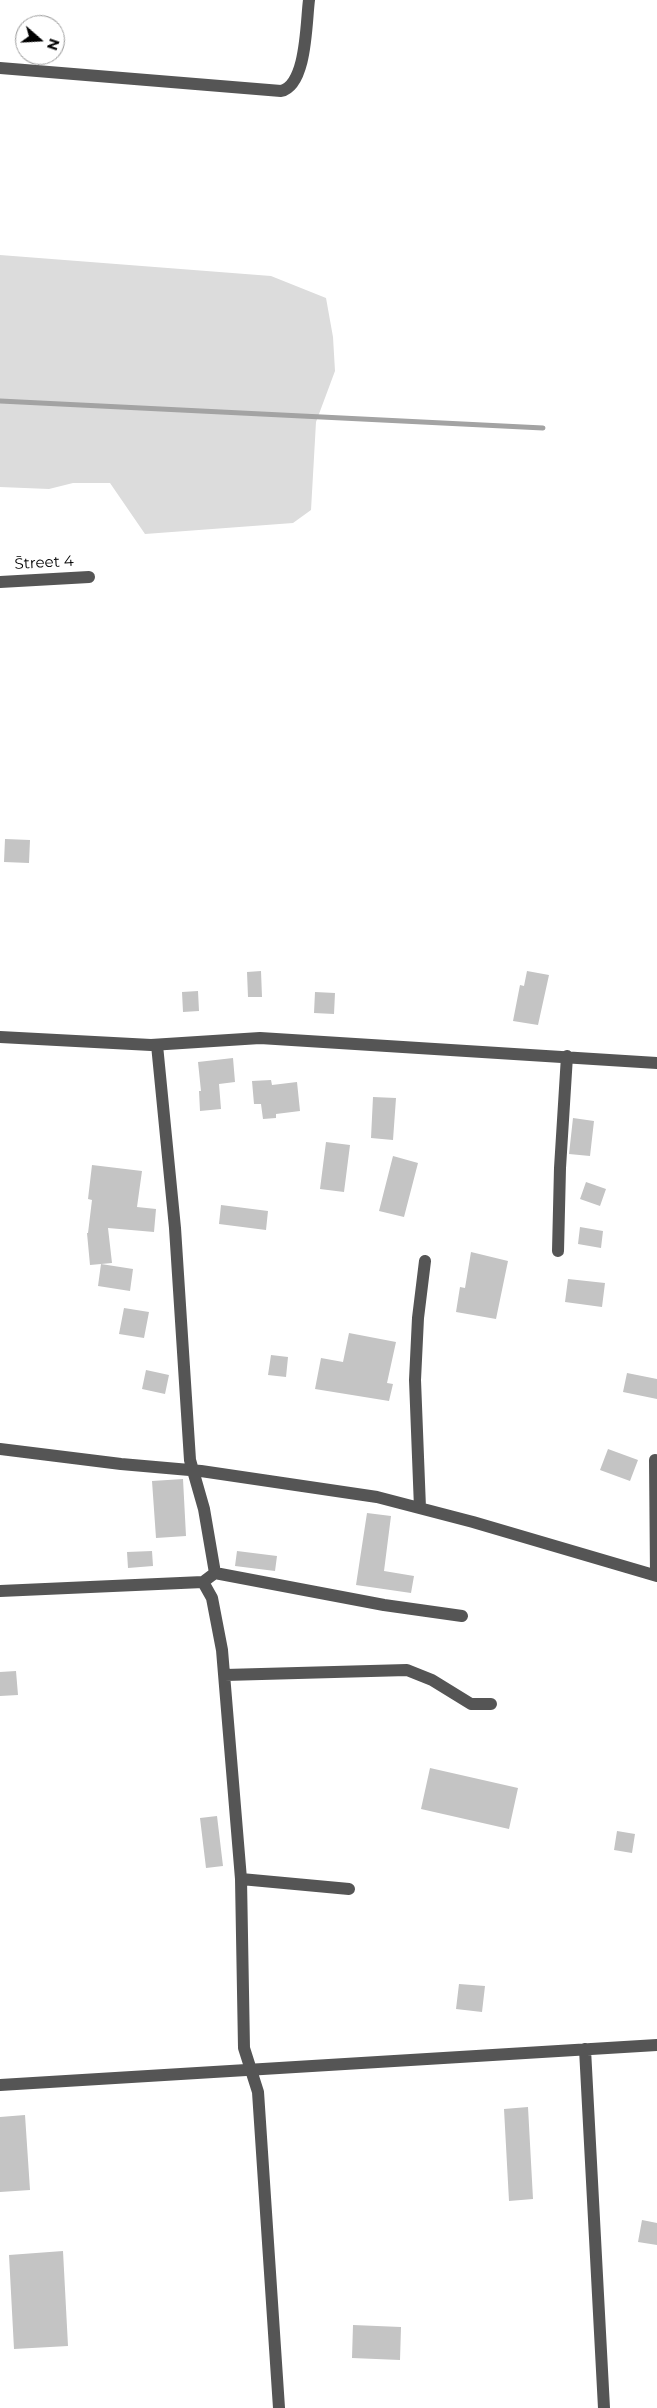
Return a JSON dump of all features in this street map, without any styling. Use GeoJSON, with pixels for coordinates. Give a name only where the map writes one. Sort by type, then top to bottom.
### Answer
{"type":"FeatureCollection","features":[{"type":"Feature","properties":{"kind":"street"},"geometry":{"type":"LineString","coordinates":[[0,68],[281,91],[293,84],[300,67],[309,0]]}},
{"type":"Feature","properties":{"kind":"street","name":"S̄treet 4"},"geometry":{"type":"LineString","coordinates":[[0,582],[89,577]]}},
{"type":"Feature","properties":{"kind":"street"},"geometry":{"type":"LineString","coordinates":[[0,1037],[157,1045],[260,1038],[657,1062]]}},
{"type":"Feature","properties":{"kind":"street"},"geometry":{"type":"LineString","coordinates":[[157,1045],[175,1228],[189,1452],[204,1509],[215,1573]]}},
{"type":"Feature","properties":{"kind":"street"},"geometry":{"type":"LineString","coordinates":[[558,1251],[560,1168],[567,1056]]}},
{"type":"Feature","properties":{"kind":"street"},"geometry":{"type":"LineString","coordinates":[[420,1508],[415,1380],[418,1318],[425,1261]]}},
{"type":"Feature","properties":{"kind":"street"},"geometry":{"type":"LineString","coordinates":[[0,1449],[121,1464],[194,1470],[377,1497],[656,1576],[655,1460]]}},
{"type":"Feature","properties":{"kind":"street"},"geometry":{"type":"LineString","coordinates":[[0,1591],[203,1582],[215,1573],[384,1606],[462,1616]]}},
{"type":"Feature","properties":{"kind":"street"},"geometry":{"type":"LineString","coordinates":[[203,1582],[212,1598],[225,1675],[241,1879],[244,2048],[258,2092],[279,2408]]}},
{"type":"Feature","properties":{"kind":"street"},"geometry":{"type":"LineString","coordinates":[[225,1675],[407,1670],[432,1680],[472,1704],[491,1704]]}},
{"type":"Feature","properties":{"kind":"street"},"geometry":{"type":"LineString","coordinates":[[241,1879],[348,1889]]}},
{"type":"Feature","properties":{"kind":"street"},"geometry":{"type":"LineString","coordinates":[[0,2085],[657,2045]]}},
{"type":"Feature","properties":{"kind":"street"},"geometry":{"type":"LineString","coordinates":[[585,2049],[604,2408]]}},
{"type":"Feature","properties":{"kind":"shaded area"},"geometry":{"type":"Polygon","coordinates":[[[0,255],[271,276],[326,298],[333,337],[335,371],[316,422],[311,510],[293,523],[145,534],[110,483],[73,483],[49,489],[0,487],[0,255]]]}},
{"type":"Feature","properties":{"kind":"building"},"geometry":{"type":"Polygon","coordinates":[[[5,839],[30,840],[29,863],[4,862],[5,839]]]}},
{"type":"Feature","properties":{"kind":"building"},"geometry":{"type":"Polygon","coordinates":[[[261,971],[262,997],[248,997],[247,972],[261,971]]]}},
{"type":"Feature","properties":{"kind":"building"},"geometry":{"type":"Polygon","coordinates":[[[527,971],[549,975],[538,1025],[513,1021],[520,985],[524,986],[527,971]]]}},
{"type":"Feature","properties":{"kind":"building"},"geometry":{"type":"Polygon","coordinates":[[[198,991],[199,1011],[183,1012],[182,992],[198,991]]]}},
{"type":"Feature","properties":{"kind":"building"},"geometry":{"type":"Polygon","coordinates":[[[315,992],[335,993],[334,1014],[314,1013],[315,992]]]}},
{"type":"Feature","properties":{"kind":"building"},"geometry":{"type":"Polygon","coordinates":[[[233,1058],[235,1082],[219,1084],[221,1109],[200,1111],[199,1091],[201,1091],[198,1062],[233,1058]]]}},
{"type":"Feature","properties":{"kind":"building"},"geometry":{"type":"Polygon","coordinates":[[[271,1080],[272,1085],[297,1082],[300,1111],[276,1114],[276,1118],[263,1119],[261,1104],[254,1104],[252,1081],[271,1080]]]}},
{"type":"Feature","properties":{"kind":"building"},"geometry":{"type":"Polygon","coordinates":[[[373,1097],[396,1098],[393,1140],[371,1138],[373,1097]]]}},
{"type":"Feature","properties":{"kind":"building"},"geometry":{"type":"Polygon","coordinates":[[[573,1118],[594,1121],[590,1156],[569,1154],[573,1118]]]}},
{"type":"Feature","properties":{"kind":"building"},"geometry":{"type":"Polygon","coordinates":[[[326,1142],[350,1145],[344,1192],[320,1189],[326,1142]]]}},
{"type":"Feature","properties":{"kind":"building"},"geometry":{"type":"Polygon","coordinates":[[[393,1156],[418,1163],[404,1217],[379,1211],[393,1156]]]}},
{"type":"Feature","properties":{"kind":"building"},"geometry":{"type":"Polygon","coordinates":[[[92,1165],[142,1171],[137,1207],[156,1209],[154,1232],[108,1228],[112,1263],[90,1265],[87,1233],[92,1200],[88,1199],[92,1165]]]}},
{"type":"Feature","properties":{"kind":"building"},"geometry":{"type":"Polygon","coordinates":[[[586,1182],[606,1189],[600,1206],[580,1199],[586,1182]]]}},
{"type":"Feature","properties":{"kind":"building"},"geometry":{"type":"Polygon","coordinates":[[[221,1205],[268,1211],[266,1230],[219,1224],[221,1205]]]}},
{"type":"Feature","properties":{"kind":"building"},"geometry":{"type":"Polygon","coordinates":[[[580,1227],[603,1231],[601,1248],[578,1244],[580,1227]]]}},
{"type":"Feature","properties":{"kind":"building"},"geometry":{"type":"Polygon","coordinates":[[[471,1252],[508,1261],[496,1319],[456,1312],[460,1287],[465,1288],[471,1252]]]}},
{"type":"Feature","properties":{"kind":"building"},"geometry":{"type":"Polygon","coordinates":[[[101,1264],[133,1269],[130,1291],[98,1286],[101,1264]]]}},
{"type":"Feature","properties":{"kind":"building"},"geometry":{"type":"Polygon","coordinates":[[[568,1279],[605,1283],[602,1307],[565,1302],[568,1279]]]}},
{"type":"Feature","properties":{"kind":"building"},"geometry":{"type":"Polygon","coordinates":[[[124,1308],[149,1312],[144,1338],[119,1334],[124,1308]]]}},
{"type":"Feature","properties":{"kind":"building"},"geometry":{"type":"Polygon","coordinates":[[[349,1333],[396,1342],[387,1383],[393,1384],[389,1401],[315,1389],[321,1358],[343,1362],[349,1333]]]}},
{"type":"Feature","properties":{"kind":"building"},"geometry":{"type":"Polygon","coordinates":[[[271,1355],[288,1357],[286,1377],[268,1375],[271,1355]]]}},
{"type":"Feature","properties":{"kind":"building"},"geometry":{"type":"Polygon","coordinates":[[[146,1370],[169,1375],[165,1394],[142,1389],[146,1370]]]}},
{"type":"Feature","properties":{"kind":"building"},"geometry":{"type":"Polygon","coordinates":[[[627,1373],[657,1379],[657,1399],[623,1392],[627,1373]]]}},
{"type":"Feature","properties":{"kind":"building"},"geometry":{"type":"Polygon","coordinates":[[[608,1449],[638,1460],[630,1481],[600,1470],[608,1449]]]}},
{"type":"Feature","properties":{"kind":"building"},"geometry":{"type":"Polygon","coordinates":[[[183,1479],[186,1536],[156,1538],[152,1481],[183,1479]]]}},
{"type":"Feature","properties":{"kind":"building"},"geometry":{"type":"Polygon","coordinates":[[[367,1513],[391,1516],[384,1571],[414,1576],[411,1593],[356,1585],[367,1513]]]}},
{"type":"Feature","properties":{"kind":"building"},"geometry":{"type":"Polygon","coordinates":[[[152,1551],[153,1566],[128,1568],[127,1552],[152,1551]]]}},
{"type":"Feature","properties":{"kind":"building"},"geometry":{"type":"Polygon","coordinates":[[[237,1551],[277,1556],[275,1571],[235,1566],[237,1551]]]}},
{"type":"Feature","properties":{"kind":"building"},"geometry":{"type":"Polygon","coordinates":[[[16,1671],[18,1695],[0,1696],[0,1672],[16,1671]]]}},
{"type":"Feature","properties":{"kind":"building"},"geometry":{"type":"Polygon","coordinates":[[[430,1768],[518,1788],[509,1829],[421,1809],[430,1768]]]}},
{"type":"Feature","properties":{"kind":"building"},"geometry":{"type":"Polygon","coordinates":[[[217,1816],[223,1866],[206,1868],[200,1818],[217,1816]]]}},
{"type":"Feature","properties":{"kind":"building"},"geometry":{"type":"Polygon","coordinates":[[[617,1831],[635,1834],[632,1853],[614,1850],[617,1831]]]}},
{"type":"Feature","properties":{"kind":"building"},"geometry":{"type":"Polygon","coordinates":[[[459,1984],[485,1986],[482,2012],[456,2009],[459,1984]]]}},
{"type":"Feature","properties":{"kind":"building"},"geometry":{"type":"Polygon","coordinates":[[[528,2107],[533,2199],[509,2201],[504,2109],[528,2107]]]}},
{"type":"Feature","properties":{"kind":"building"},"geometry":{"type":"Polygon","coordinates":[[[25,2115],[30,2190],[0,2192],[0,2117],[25,2115]]]}},
{"type":"Feature","properties":{"kind":"building"},"geometry":{"type":"Polygon","coordinates":[[[642,2220],[657,2223],[657,2245],[638,2242],[642,2220]]]}},
{"type":"Feature","properties":{"kind":"building"},"geometry":{"type":"Polygon","coordinates":[[[63,2251],[68,2346],[14,2349],[9,2255],[63,2251]]]}},
{"type":"Feature","properties":{"kind":"building"},"geometry":{"type":"Polygon","coordinates":[[[353,2325],[401,2327],[400,2360],[352,2358],[353,2325]]]}},
{"type":"Feature","properties":{"kind":"waterway"},"geometry":{"type":"LineString","coordinates":[[0,401],[543,428]]}}]}
